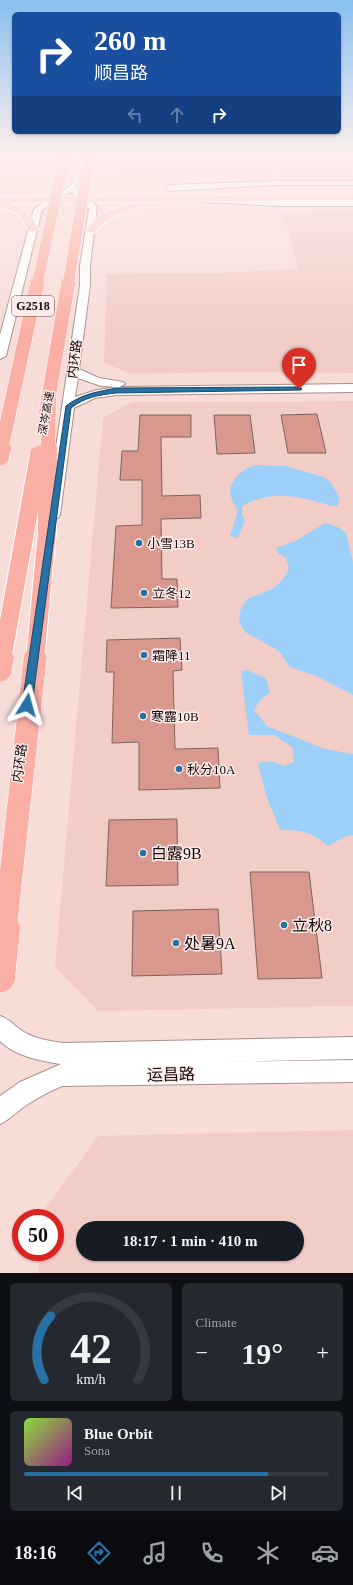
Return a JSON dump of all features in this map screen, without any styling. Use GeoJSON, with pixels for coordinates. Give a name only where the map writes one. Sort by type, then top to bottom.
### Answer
{"type":"FeatureCollection","features":[{"type":"Feature","properties":{"kind":"highway","name":"G2518"},"geometry":{"type":"LineString","coordinates":[[0,456],[52,214]]}},
{"type":"Feature","properties":{"kind":"highway","name":"深岑高速"},"geometry":{"type":"LineString","coordinates":[[0,670],[49,399],[80,214]]}},
{"type":"Feature","properties":{"kind":"highway"},"geometry":{"type":"LineString","coordinates":[[0,977],[39,624],[46,539],[49,399]]}},
{"type":"Feature","properties":{"kind":"main road"},"geometry":{"type":"LineString","coordinates":[[26,214],[33,229]]}},
{"type":"Feature","properties":{"kind":"main road"},"geometry":{"type":"LineString","coordinates":[[0,355],[37,214]]}},
{"type":"Feature","properties":{"kind":"main road","name":"内环路"},"geometry":{"type":"LineString","coordinates":[[0,895],[72,370],[85,286],[84,268],[92,214]]}},
{"type":"Feature","properties":{"kind":"main road"},"geometry":{"type":"LineString","coordinates":[[91,230],[100,219],[110,214]]}},
{"type":"Feature","properties":{"kind":"main road"},"geometry":{"type":"LineString","coordinates":[[72,370],[80,376],[91,380],[116,384],[353,382]]}},
{"type":"Feature","properties":{"kind":"main road"},"geometry":{"type":"LineString","coordinates":[[68,407],[77,400],[89,395],[116,390],[353,388]]}},
{"type":"Feature","properties":{"kind":"main road","name":"运昌路"},"geometry":{"type":"LineString","coordinates":[[0,1026],[14,1039],[40,1050],[64,1054],[353,1048]]}},
{"type":"Feature","properties":{"kind":"main road","name":"运昌路"},"geometry":{"type":"LineString","coordinates":[[0,1112],[7,1104],[35,1086],[62,1076],[353,1070]]}},
{"type":"Feature","properties":{"kind":"shaded area"},"geometry":{"type":"Polygon","coordinates":[[[283,214],[353,214],[353,373],[234,372],[131,374],[104,363],[107,274],[218,273],[298,269],[283,214]]]}},
{"type":"Feature","properties":{"kind":"shaded area"},"geometry":{"type":"Polygon","coordinates":[[[353,401],[353,1006],[98,1011],[55,967],[103,418],[132,402],[353,401]]]}},
{"type":"Feature","properties":{"kind":"shaded area"},"geometry":{"type":"Polygon","coordinates":[[[353,1130],[353,1273],[38,1273],[39,1261],[64,1261],[64,1209],[45,1209],[98,1136],[353,1130]]]}},
{"type":"Feature","properties":{"kind":"water"},"geometry":{"type":"Polygon","coordinates":[[[256,465],[285,466],[324,477],[330,482],[339,496],[338,506],[289,496],[272,496],[262,498],[249,502],[242,507],[242,514],[245,521],[243,526],[237,538],[230,536],[238,511],[230,495],[232,484],[242,471],[256,465]]]}},
{"type":"Feature","properties":{"kind":"water"},"geometry":{"type":"Polygon","coordinates":[[[325,523],[338,527],[346,533],[353,562],[353,695],[316,676],[290,667],[279,651],[245,632],[239,622],[240,611],[247,599],[274,588],[283,579],[289,569],[286,558],[278,553],[276,548],[295,541],[325,523]]]}},
{"type":"Feature","properties":{"kind":"water"},"geometry":{"type":"Polygon","coordinates":[[[247,670],[266,678],[270,693],[261,699],[254,710],[267,726],[325,749],[353,754],[353,835],[346,836],[328,846],[306,832],[280,830],[266,795],[258,763],[271,761],[284,766],[294,762],[292,747],[274,735],[249,735],[241,671],[247,670]]]}},
{"type":"Feature","properties":{"kind":"building"},"geometry":{"type":"Polygon","coordinates":[[[317,414],[326,453],[288,453],[281,415],[317,414]]]}},
{"type":"Feature","properties":{"kind":"building"},"geometry":{"type":"Polygon","coordinates":[[[140,415],[191,415],[191,437],[161,437],[162,496],[200,495],[201,518],[161,519],[162,579],[177,579],[178,607],[111,608],[116,526],[142,525],[142,480],[120,480],[122,451],[138,451],[140,415]]]}},
{"type":"Feature","properties":{"kind":"building"},"geometry":{"type":"Polygon","coordinates":[[[214,415],[250,415],[255,453],[217,454],[214,415]]]}},
{"type":"Feature","properties":{"kind":"building"},"geometry":{"type":"Polygon","coordinates":[[[180,638],[182,670],[173,671],[175,749],[218,748],[220,788],[139,790],[139,742],[112,743],[114,672],[106,672],[107,640],[180,638]]]}},
{"type":"Feature","properties":{"kind":"building","name":"白露9B"},"geometry":{"type":"Polygon","coordinates":[[[177,819],[178,885],[106,886],[109,820],[177,819]]]}},
{"type":"Feature","properties":{"kind":"building","name":"立秋8"},"geometry":{"type":"Polygon","coordinates":[[[250,872],[309,872],[322,978],[258,979],[250,872]]]}},
{"type":"Feature","properties":{"kind":"building","name":"处暑9A"},"geometry":{"type":"Polygon","coordinates":[[[218,909],[222,974],[132,976],[133,911],[218,909]]]}},
{"type":"Feature","properties":{"kind":"place","name":"小雪13B"},"geometry":{"type":"Point","coordinates":[139,543]}},
{"type":"Feature","properties":{"kind":"place","name":"立冬12"},"geometry":{"type":"Point","coordinates":[144,593]}},
{"type":"Feature","properties":{"kind":"place","name":"霜降11"},"geometry":{"type":"Point","coordinates":[144,655]}},
{"type":"Feature","properties":{"kind":"place","name":"寒露10B"},"geometry":{"type":"Point","coordinates":[143,716]}},
{"type":"Feature","properties":{"kind":"place","name":"秋分10A"},"geometry":{"type":"Point","coordinates":[179,769]}},
{"type":"Feature","properties":{"kind":"place","name":"白露9B"},"geometry":{"type":"Point","coordinates":[143,853]}},
{"type":"Feature","properties":{"kind":"place","name":"立秋8"},"geometry":{"type":"Point","coordinates":[284,925]}},
{"type":"Feature","properties":{"kind":"place","name":"处暑9A"},"geometry":{"type":"Point","coordinates":[176,943]}},
{"type":"Feature","properties":{"kind":"route"},"geometry":{"type":"LineString","coordinates":[[27,705],[68,407],[77,400],[89,395],[116,390],[299,389]]}}]}
